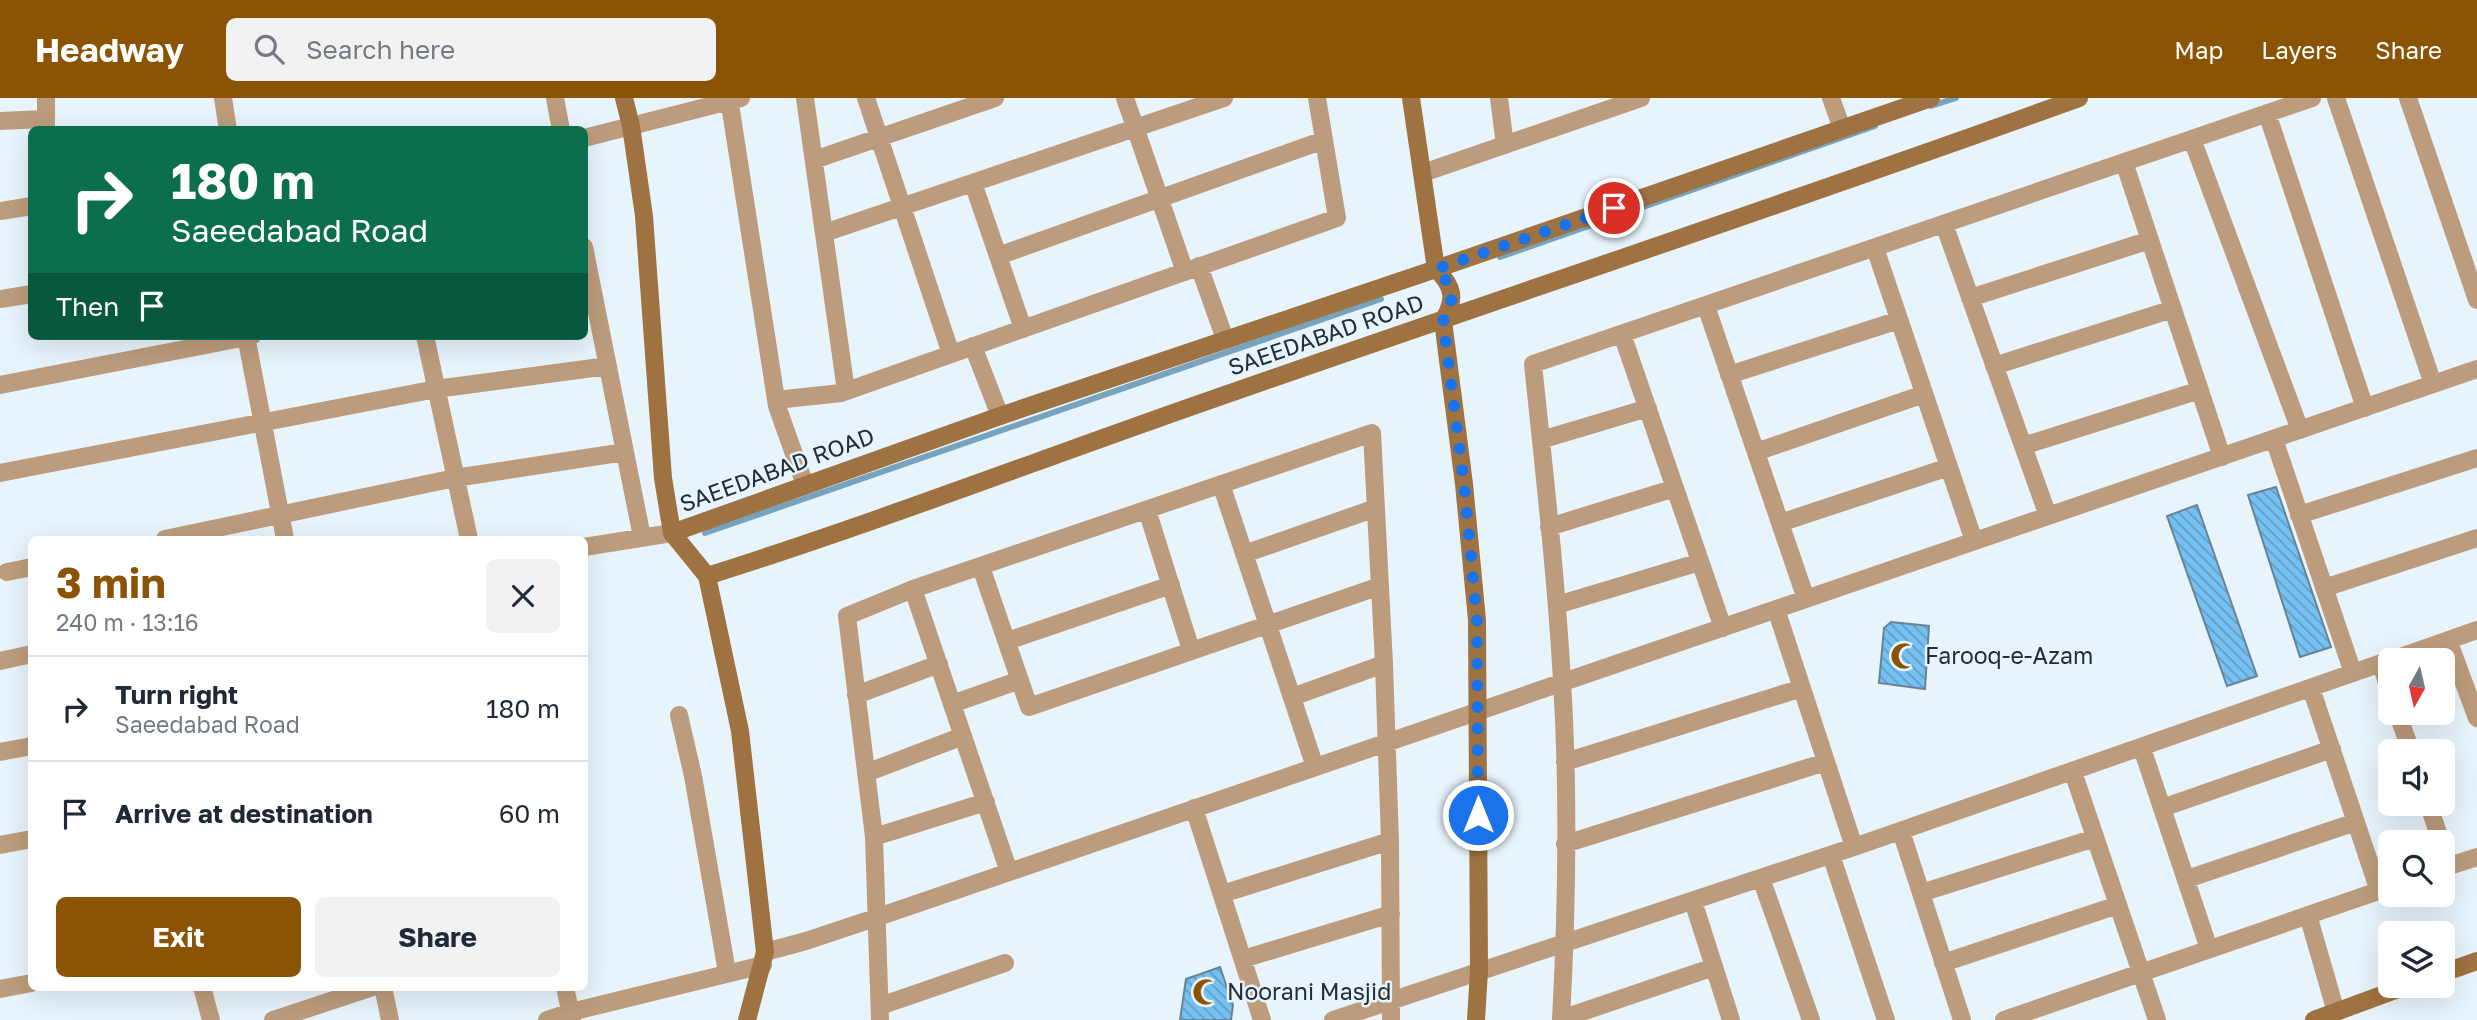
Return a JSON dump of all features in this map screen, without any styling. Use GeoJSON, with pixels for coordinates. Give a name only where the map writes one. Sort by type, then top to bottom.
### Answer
{"type":"FeatureCollection","features":[{"type":"Feature","properties":{"kind":"street"},"geometry":{"type":"LineString","coordinates":[[0,121],[46,124],[46,98]]}},
{"type":"Feature","properties":{"kind":"street"},"geometry":{"type":"LineString","coordinates":[[223,98],[227,126]]}},
{"type":"Feature","properties":{"kind":"street"},"geometry":{"type":"LineString","coordinates":[[555,98],[560,126]]}},
{"type":"Feature","properties":{"kind":"street"},"geometry":{"type":"LineString","coordinates":[[624,98],[631,126],[644,216],[663,478],[673,533],[707,576],[740,731],[764,958],[747,1020]]}},
{"type":"Feature","properties":{"kind":"street"},"geometry":{"type":"LineString","coordinates":[[805,98],[846,391]]}},
{"type":"Feature","properties":{"kind":"street"},"geometry":{"type":"LineString","coordinates":[[866,98],[951,354]]}},
{"type":"Feature","properties":{"kind":"street"},"geometry":{"type":"LineString","coordinates":[[814,160],[995,98]]}},
{"type":"Feature","properties":{"kind":"street"},"geometry":{"type":"LineString","coordinates":[[1125,98],[1159,198],[1225,339]]}},
{"type":"Feature","properties":{"kind":"street"},"geometry":{"type":"LineString","coordinates":[[824,233],[1224,98]]}},
{"type":"Feature","properties":{"kind":"street"},"geometry":{"type":"LineString","coordinates":[[776,400],[846,391],[1336,218],[1317,98]]}},
{"type":"Feature","properties":{"kind":"street"},"geometry":{"type":"LineString","coordinates":[[1411,98],[1436,269],[1448,281],[1451,292],[1452,306],[1443,321],[1464,484],[1477,620],[1479,971],[1476,1020]]}},
{"type":"Feature","properties":{"kind":"street"},"geometry":{"type":"LineString","coordinates":[[1499,98],[1505,145]]}},
{"type":"Feature","properties":{"kind":"street"},"geometry":{"type":"LineString","coordinates":[[1423,173],[1641,98]]}},
{"type":"Feature","properties":{"kind":"street"},"geometry":{"type":"LineString","coordinates":[[1831,98],[1842,129]]}},
{"type":"Feature","properties":{"kind":"street","name":"SAEEDABAD ROAD"},"geometry":{"type":"LineString","coordinates":[[673,533],[1000,416],[1931,98]]}},
{"type":"Feature","properties":{"kind":"street","name":"SAEEDABAD ROAD"},"geometry":{"type":"LineString","coordinates":[[707,576],[1842,183],[2079,98]]}},
{"type":"Feature","properties":{"kind":"street"},"geometry":{"type":"LineString","coordinates":[[1714,968],[1561,1019],[1565,943],[1562,682],[1534,364],[2312,98]]}},
{"type":"Feature","properties":{"kind":"street"},"geometry":{"type":"LineString","coordinates":[[2336,98],[2433,384]]}},
{"type":"Feature","properties":{"kind":"street"},"geometry":{"type":"LineString","coordinates":[[2408,98],[2477,300]]}},
{"type":"Feature","properties":{"kind":"street"},"geometry":{"type":"LineString","coordinates":[[588,137],[733,99],[776,400],[805,485]]}},
{"type":"Feature","properties":{"kind":"street"},"geometry":{"type":"LineString","coordinates":[[2267,113],[2365,408]]}},
{"type":"Feature","properties":{"kind":"street"},"geometry":{"type":"LineString","coordinates":[[2192,139],[2301,430]]}},
{"type":"Feature","properties":{"kind":"street"},"geometry":{"type":"LineString","coordinates":[[998,256],[1324,140]]}},
{"type":"Feature","properties":{"kind":"street"},"geometry":{"type":"LineString","coordinates":[[2124,162],[2222,457]]}},
{"type":"Feature","properties":{"kind":"street"},"geometry":{"type":"LineString","coordinates":[[973,183],[1023,329]]}},
{"type":"Feature","properties":{"kind":"street"},"geometry":{"type":"LineString","coordinates":[[0,211],[28,207]]}},
{"type":"Feature","properties":{"kind":"street"},"geometry":{"type":"LineString","coordinates":[[1944,224],[2048,516]]}},
{"type":"Feature","properties":{"kind":"street"},"geometry":{"type":"LineString","coordinates":[[1970,298],[2150,240]]}},
{"type":"Feature","properties":{"kind":"street"},"geometry":{"type":"LineString","coordinates":[[1875,248],[1974,541]]}},
{"type":"Feature","properties":{"kind":"street"},"geometry":{"type":"LineString","coordinates":[[0,299],[28,295]]}},
{"type":"Feature","properties":{"kind":"street"},"geometry":{"type":"LineString","coordinates":[[589,299],[608,366],[642,537]]}},
{"type":"Feature","properties":{"kind":"street"},"geometry":{"type":"LineString","coordinates":[[1706,306],[1806,599]]}},
{"type":"Feature","properties":{"kind":"street"},"geometry":{"type":"LineString","coordinates":[[1994,366],[2173,309]]}},
{"type":"Feature","properties":{"kind":"street"},"geometry":{"type":"LineString","coordinates":[[1729,375],[1899,320]]}},
{"type":"Feature","properties":{"kind":"street"},"geometry":{"type":"LineString","coordinates":[[1622,334],[1723,628]]}},
{"type":"Feature","properties":{"kind":"street"},"geometry":{"type":"LineString","coordinates":[[0,385],[228,340]]}},
{"type":"Feature","properties":{"kind":"street"},"geometry":{"type":"LineString","coordinates":[[249,340],[284,536]]}},
{"type":"Feature","properties":{"kind":"street"},"geometry":{"type":"LineString","coordinates":[[426,340],[468,536]]}},
{"type":"Feature","properties":{"kind":"street"},"geometry":{"type":"LineString","coordinates":[[973,346],[1000,416]]}},
{"type":"Feature","properties":{"kind":"street"},"geometry":{"type":"LineString","coordinates":[[0,473],[436,389],[608,366]]}},
{"type":"Feature","properties":{"kind":"street"},"geometry":{"type":"LineString","coordinates":[[547,1020],[572,1016],[727,972],[806,941],[2477,369]]}},
{"type":"Feature","properties":{"kind":"street"},"geometry":{"type":"LineString","coordinates":[[2023,446],[2200,390]]}},
{"type":"Feature","properties":{"kind":"street"},"geometry":{"type":"LineString","coordinates":[[1756,452],[1924,394]]}},
{"type":"Feature","properties":{"kind":"street"},"geometry":{"type":"LineString","coordinates":[[1541,440],[1647,408]]}},
{"type":"Feature","properties":{"kind":"street"},"geometry":{"type":"LineString","coordinates":[[1005,964],[880,1013],[874,837],[847,615],[913,589],[1372,433],[1390,841],[1391,1020]]}},
{"type":"Feature","properties":{"kind":"street"},"geometry":{"type":"LineString","coordinates":[[2274,439],[2353,674]]}},
{"type":"Feature","properties":{"kind":"street"},"geometry":{"type":"LineString","coordinates":[[178,536],[455,478],[625,452]]}},
{"type":"Feature","properties":{"kind":"street"},"geometry":{"type":"LineString","coordinates":[[2299,515],[2477,458]]}},
{"type":"Feature","properties":{"kind":"street"},"geometry":{"type":"LineString","coordinates":[[1780,523],[1949,467]]}},
{"type":"Feature","properties":{"kind":"street"},"geometry":{"type":"LineString","coordinates":[[1221,484],[1315,767]]}},
{"type":"Feature","properties":{"kind":"street"},"geometry":{"type":"LineString","coordinates":[[1549,527],[1675,488]]}},
{"type":"Feature","properties":{"kind":"street"},"geometry":{"type":"LineString","coordinates":[[1244,554],[1376,509]]}},
{"type":"Feature","properties":{"kind":"street"},"geometry":{"type":"LineString","coordinates":[[1147,510],[1191,650]]}},
{"type":"Feature","properties":{"kind":"street"},"geometry":{"type":"LineString","coordinates":[[588,546],[673,533]]}},
{"type":"Feature","properties":{"kind":"street"},"geometry":{"type":"LineString","coordinates":[[2324,588],[2477,538]]}},
{"type":"Feature","properties":{"kind":"street"},"geometry":{"type":"LineString","coordinates":[[1557,605],[1700,562]]}},
{"type":"Feature","properties":{"kind":"street"},"geometry":{"type":"LineString","coordinates":[[981,566],[1029,707],[1380,586]]}},
{"type":"Feature","properties":{"kind":"street"},"geometry":{"type":"LineString","coordinates":[[7,572],[28,568]]}},
{"type":"Feature","properties":{"kind":"street"},"geometry":{"type":"LineString","coordinates":[[1007,641],[1171,585]]}},
{"type":"Feature","properties":{"kind":"street"},"geometry":{"type":"LineString","coordinates":[[913,589],[1009,872]]}},
{"type":"Feature","properties":{"kind":"street"},"geometry":{"type":"LineString","coordinates":[[1776,609],[1854,847]]}},
{"type":"Feature","properties":{"kind":"street"},"geometry":{"type":"LineString","coordinates":[[2425,648],[2477,630]]}},
{"type":"Feature","properties":{"kind":"street"},"geometry":{"type":"LineString","coordinates":[[2448,640],[2477,718]]}},
{"type":"Feature","properties":{"kind":"street"},"geometry":{"type":"LineString","coordinates":[[0,660],[28,655]]}},
{"type":"Feature","properties":{"kind":"street"},"geometry":{"type":"LineString","coordinates":[[856,695],[939,664]]}},
{"type":"Feature","properties":{"kind":"street"},"geometry":{"type":"LineString","coordinates":[[1292,697],[1384,664]]}},
{"type":"Feature","properties":{"kind":"street"},"geometry":{"type":"LineString","coordinates":[[1333,1020],[1831,855],[2378,665]]}},
{"type":"Feature","properties":{"kind":"street"},"geometry":{"type":"LineString","coordinates":[[953,704],[1020,680]]}},
{"type":"Feature","properties":{"kind":"street"},"geometry":{"type":"LineString","coordinates":[[1565,762],[1802,688]]}},
{"type":"Feature","properties":{"kind":"street"},"geometry":{"type":"LineString","coordinates":[[2311,688],[2356,822],[2378,873]]}},
{"type":"Feature","properties":{"kind":"street"},"geometry":{"type":"LineString","coordinates":[[679,715],[693,776],[727,972]]}},
{"type":"Feature","properties":{"kind":"street"},"geometry":{"type":"LineString","coordinates":[[866,773],[963,736]]}},
{"type":"Feature","properties":{"kind":"street"},"geometry":{"type":"LineString","coordinates":[[0,752],[28,747]]}},
{"type":"Feature","properties":{"kind":"street"},"geometry":{"type":"LineString","coordinates":[[2142,748],[2209,949]]}},
{"type":"Feature","properties":{"kind":"street"},"geometry":{"type":"LineString","coordinates":[[2162,808],[2332,749]]}},
{"type":"Feature","properties":{"kind":"street"},"geometry":{"type":"LineString","coordinates":[[1565,844],[1826,762]]}},
{"type":"Feature","properties":{"kind":"street"},"geometry":{"type":"LineString","coordinates":[[2073,772],[2157,1020]]}},
{"type":"Feature","properties":{"kind":"street"},"geometry":{"type":"LineString","coordinates":[[874,837],[986,802]]}},
{"type":"Feature","properties":{"kind":"street"},"geometry":{"type":"LineString","coordinates":[[1194,808],[1262,1020]]}},
{"type":"Feature","properties":{"kind":"street"},"geometry":{"type":"LineString","coordinates":[[2187,879],[2356,822]]}},
{"type":"Feature","properties":{"kind":"street"},"geometry":{"type":"LineString","coordinates":[[1901,831],[1962,1020]]}},
{"type":"Feature","properties":{"kind":"street"},"geometry":{"type":"LineString","coordinates":[[1921,893],[2095,838]]}},
{"type":"Feature","properties":{"kind":"street"},"geometry":{"type":"LineString","coordinates":[[0,845],[28,840]]}},
{"type":"Feature","properties":{"kind":"street"},"geometry":{"type":"LineString","coordinates":[[1222,894],[1390,841]]}},
{"type":"Feature","properties":{"kind":"street"},"geometry":{"type":"LineString","coordinates":[[1831,855],[1886,1020]]}},
{"type":"Feature","properties":{"kind":"street"},"geometry":{"type":"LineString","coordinates":[[2455,864],[2477,857]]}},
{"type":"Feature","properties":{"kind":"street"},"geometry":{"type":"LineString","coordinates":[[1761,878],[1811,1020]]}},
{"type":"Feature","properties":{"kind":"street"},"geometry":{"type":"LineString","coordinates":[[2004,1020],[2378,891]]}},
{"type":"Feature","properties":{"kind":"street"},"geometry":{"type":"LineString","coordinates":[[1693,901],[1731,1020]]}},
{"type":"Feature","properties":{"kind":"street"},"geometry":{"type":"LineString","coordinates":[[1944,963],[2118,905]]}},
{"type":"Feature","properties":{"kind":"street"},"geometry":{"type":"LineString","coordinates":[[1243,959],[1391,914]]}},
{"type":"Feature","properties":{"kind":"street"},"geometry":{"type":"LineString","coordinates":[[2308,915],[2336,1012]]}},
{"type":"Feature","properties":{"kind":"street"},"geometry":{"type":"LineString","coordinates":[[2455,969],[2477,961]]}},
{"type":"Feature","properties":{"kind":"street"},"geometry":{"type":"LineString","coordinates":[[0,989],[28,984]]}},
{"type":"Feature","properties":{"kind":"street"},"geometry":{"type":"LineString","coordinates":[[203,991],[211,1020]]}},
{"type":"Feature","properties":{"kind":"street"},"geometry":{"type":"LineString","coordinates":[[273,1020],[361,991]]}},
{"type":"Feature","properties":{"kind":"street"},"geometry":{"type":"LineString","coordinates":[[384,991],[390,1020]]}},
{"type":"Feature","properties":{"kind":"street"},"geometry":{"type":"LineString","coordinates":[[566,991],[572,1016]]}},
{"type":"Feature","properties":{"kind":"street"},"geometry":{"type":"LineString","coordinates":[[2314,1020],[2378,996]]}},
{"type":"Feature","properties":{"kind":"building"},"geometry":{"type":"Polygon","coordinates":[[[2276,487],[2331,647],[2300,657],[2248,495],[2276,487]]]}},
{"type":"Feature","properties":{"kind":"building"},"geometry":{"type":"Polygon","coordinates":[[[2197,505],[2257,676],[2227,686],[2167,516],[2197,505]]]}},
{"type":"Feature","properties":{"kind":"building","name":"Farooq-e-Azam"},"geometry":{"type":"Polygon","coordinates":[[[1891,622],[1929,626],[1925,689],[1879,683],[1884,628],[1891,622]]]}},
{"type":"Feature","properties":{"kind":"building","name":"Noorani Masjid"},"geometry":{"type":"Polygon","coordinates":[[[1220,967],[1233,1005],[1231,1020],[1180,1020],[1186,979],[1220,967]]]}},
{"type":"Feature","properties":{"kind":"waterway"},"geometry":{"type":"LineString","coordinates":[[1931,106],[1956,98]]}},
{"type":"Feature","properties":{"kind":"waterway"},"geometry":{"type":"LineString","coordinates":[[1500,257],[1875,126]]}},
{"type":"Feature","properties":{"kind":"waterway"},"geometry":{"type":"LineString","coordinates":[[705,533],[1381,299]]}},
{"type":"Feature","properties":{"kind":"place","name":"Farooq-e-Azam"},"geometry":{"type":"Point","coordinates":[1904,656]}},
{"type":"Feature","properties":{"kind":"place","name":"Noorani Masjid"},"geometry":{"type":"Point","coordinates":[1206,992]}},
{"type":"Feature","properties":{"kind":"route"},"geometry":{"type":"LineString","coordinates":[[1478,815],[1477,620],[1464,484],[1443,321],[1452,306],[1451,292],[1448,281],[1436,269],[1614,208]]}}]}
